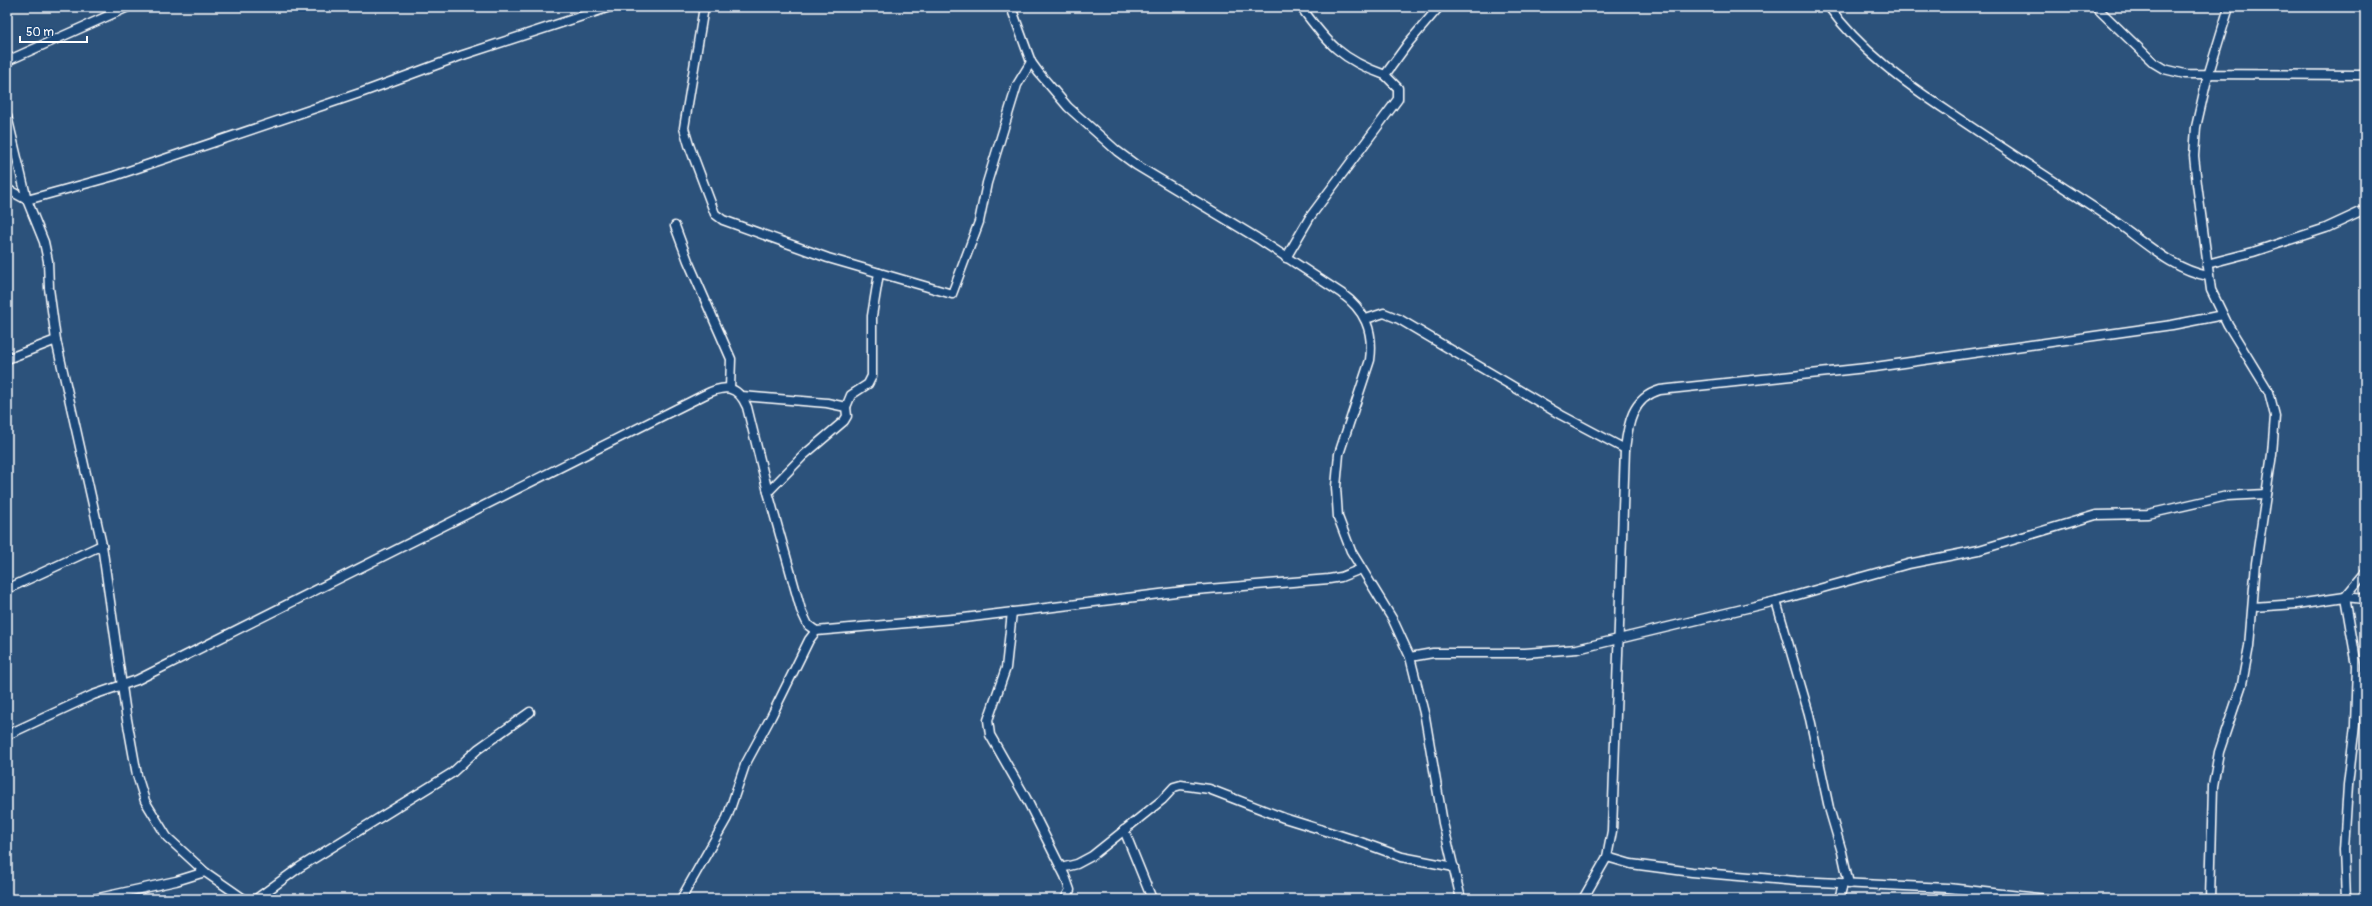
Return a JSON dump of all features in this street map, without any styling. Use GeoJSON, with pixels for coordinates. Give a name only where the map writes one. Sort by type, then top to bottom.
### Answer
{"type":"FeatureCollection","features":[{"type":"Feature","properties":{"kind":"street"},"geometry":{"type":"LineString","coordinates":[[7,61],[128,7]]}},
{"type":"Feature","properties":{"kind":"street"},"geometry":{"type":"LineString","coordinates":[[7,189],[26,200],[114,176],[363,92],[463,55],[610,7]]}},
{"type":"Feature","properties":{"kind":"street"},"geometry":{"type":"LineString","coordinates":[[704,7],[684,128],[688,145],[715,214],[723,220],[798,248],[952,294],[979,222],[987,183],[1017,85],[1030,62]]}},
{"type":"Feature","properties":{"kind":"street"},"geometry":{"type":"LineString","coordinates":[[1011,7],[1030,62],[1068,107],[1117,151],[1136,165],[1351,300],[1366,319],[1372,346],[1370,360],[1339,454],[1336,481],[1338,517],[1351,551],[1393,620],[1410,657],[1419,688],[1443,823],[1461,899]]}},
{"type":"Feature","properties":{"kind":"street"},"geometry":{"type":"LineString","coordinates":[[1286,258],[1310,217],[1398,99],[1398,88],[1385,75],[1343,55],[1325,39],[1301,7]]}},
{"type":"Feature","properties":{"kind":"street"},"geometry":{"type":"LineString","coordinates":[[1385,75],[1409,42],[1438,7]]}},
{"type":"Feature","properties":{"kind":"street"},"geometry":{"type":"LineString","coordinates":[[1829,7],[1851,34],[1918,92],[2112,219],[2164,258],[2188,271],[2208,276]]}},
{"type":"Feature","properties":{"kind":"street"},"geometry":{"type":"LineString","coordinates":[[2096,7],[2141,51],[2164,69],[2185,74],[2208,75],[2365,75]]}},
{"type":"Feature","properties":{"kind":"street"},"geometry":{"type":"LineString","coordinates":[[2210,899],[2212,802],[2216,771],[2219,752],[2245,672],[2253,607],[2256,563],[2272,454],[2275,416],[2269,392],[2223,315],[2211,290],[2208,276],[2194,156],[2196,127],[2208,75],[2228,7]]}},
{"type":"Feature","properties":{"kind":"street"},"geometry":{"type":"LineString","coordinates":[[7,116],[26,200],[44,242],[56,340],[102,545],[131,746],[145,801],[167,837],[205,872],[244,899]]}},
{"type":"Feature","properties":{"kind":"street"},"geometry":{"type":"LineString","coordinates":[[2207,264],[2252,252],[2326,228],[2365,210]]}},
{"type":"Feature","properties":{"kind":"street"},"geometry":{"type":"LineString","coordinates":[[675,226],[688,261],[731,359],[730,388]]}},
{"type":"Feature","properties":{"kind":"street"},"geometry":{"type":"LineString","coordinates":[[768,492],[804,455],[844,421],[847,416],[846,407],[853,392],[865,386],[872,376],[872,316],[879,272]]}},
{"type":"Feature","properties":{"kind":"street"},"geometry":{"type":"LineString","coordinates":[[1366,319],[1384,313],[1399,319],[1561,415],[1625,449]]}},
{"type":"Feature","properties":{"kind":"street"},"geometry":{"type":"LineString","coordinates":[[1583,899],[1607,857],[1612,831],[1620,638],[1625,449],[1627,428],[1640,401],[1660,390],[1875,367],[2172,325],[2223,315]]}},
{"type":"Feature","properties":{"kind":"street"},"geometry":{"type":"LineString","coordinates":[[7,359],[56,340]]}},
{"type":"Feature","properties":{"kind":"street"},"geometry":{"type":"LineString","coordinates":[[7,735],[87,698],[122,686],[191,654],[714,390],[730,388],[742,396],[827,403],[846,407]]}},
{"type":"Feature","properties":{"kind":"street"},"geometry":{"type":"LineString","coordinates":[[742,396],[801,610],[808,625],[816,631],[834,631],[1012,612],[1184,591],[1329,579],[1341,577],[1361,569]]}},
{"type":"Feature","properties":{"kind":"street"},"geometry":{"type":"LineString","coordinates":[[1410,657],[1433,652],[1549,652],[1577,649],[1776,601],[1908,564],[1998,545],[2096,515],[2148,514],[2227,496],[2266,494]]}},
{"type":"Feature","properties":{"kind":"street"},"geometry":{"type":"LineString","coordinates":[[7,589],[102,545]]}},
{"type":"Feature","properties":{"kind":"street"},"geometry":{"type":"LineString","coordinates":[[2345,597],[2365,574]]}},
{"type":"Feature","properties":{"kind":"street"},"geometry":{"type":"LineString","coordinates":[[2253,607],[2297,604],[2345,597],[2365,599]]}},
{"type":"Feature","properties":{"kind":"street"},"geometry":{"type":"LineString","coordinates":[[2345,597],[2357,666],[2355,725],[2348,785],[2344,849],[2346,899]]}},
{"type":"Feature","properties":{"kind":"street"},"geometry":{"type":"LineString","coordinates":[[1776,601],[1809,714],[1829,808],[1842,852],[1846,884],[1839,899]]}},
{"type":"Feature","properties":{"kind":"street"},"geometry":{"type":"LineString","coordinates":[[1012,612],[1006,668],[988,720],[990,735],[1026,798],[1062,868],[1069,886],[1069,894],[1065,899]]}},
{"type":"Feature","properties":{"kind":"street"},"geometry":{"type":"LineString","coordinates":[[681,899],[727,818],[745,765],[771,717],[809,640],[816,631]]}},
{"type":"Feature","properties":{"kind":"street"},"geometry":{"type":"LineString","coordinates":[[256,899],[300,867],[452,773],[478,750],[530,712]]}},
{"type":"Feature","properties":{"kind":"street"},"geometry":{"type":"LineString","coordinates":[[1062,868],[1077,864],[1092,856],[1174,787],[1192,786],[1208,789],[1284,818],[1388,852],[1414,860],[1454,867]]}},
{"type":"Feature","properties":{"kind":"street"},"geometry":{"type":"LineString","coordinates":[[1124,830],[1152,899]]}},
{"type":"Feature","properties":{"kind":"street"},"geometry":{"type":"LineString","coordinates":[[1607,857],[1657,869],[1846,884],[1948,888],[2047,899]]}},
{"type":"Feature","properties":{"kind":"street"},"geometry":{"type":"LineString","coordinates":[[94,899],[176,881],[205,872]]}}]}
